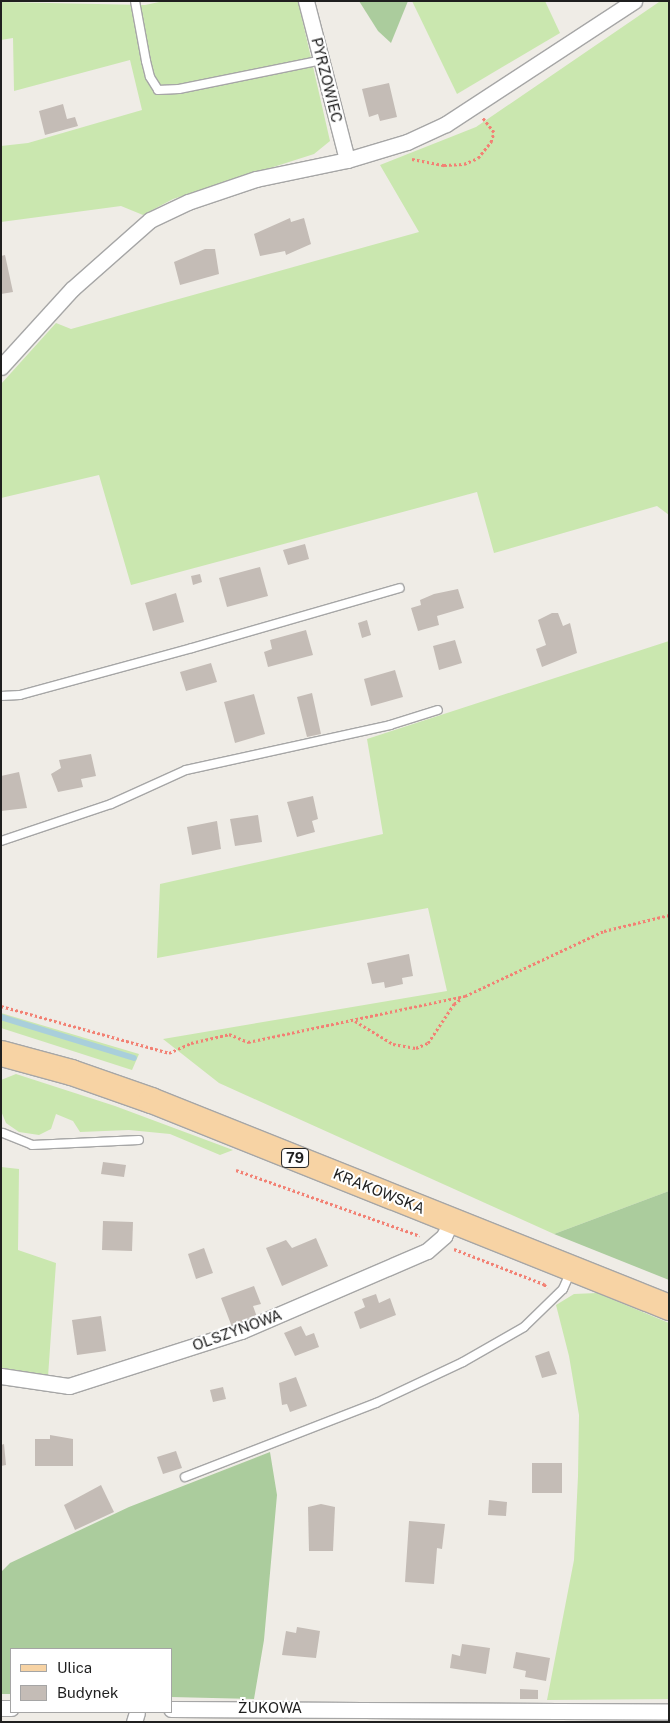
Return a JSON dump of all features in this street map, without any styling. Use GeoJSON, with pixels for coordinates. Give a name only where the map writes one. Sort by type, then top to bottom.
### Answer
{"type":"FeatureCollection","features":[{"type":"Feature","properties":{"kind":"main road","name":"KRAKOWSKA"},"geometry":{"type":"LineString","coordinates":[[1,1053],[71,1072],[151,1100],[669,1307]]}},
{"type":"Feature","properties":{"kind":"street","name":"PYRZOWIEC"},"geometry":{"type":"LineString","coordinates":[[306,1],[323,60],[346,160]]}},
{"type":"Feature","properties":{"kind":"street"},"geometry":{"type":"LineString","coordinates":[[1,367],[72,289],[150,220],[188,202],[256,179],[346,160],[383,150],[446,124],[634,1]]}},
{"type":"Feature","properties":{"kind":"street","name":"OLSZYNOWA"},"geometry":{"type":"LineString","coordinates":[[1,1376],[69,1386],[119,1372],[241,1331],[352,1285],[427,1251],[437,1242],[452,1220]]}},
{"type":"Feature","properties":{"kind":"street","name":"ŻUKOWA"},"geometry":{"type":"LineString","coordinates":[[172,1709],[669,1712]]}},
{"type":"Feature","properties":{"kind":"lane"},"geometry":{"type":"LineString","coordinates":[[135,1],[148,69],[158,90],[179,89],[323,60]]}},
{"type":"Feature","properties":{"kind":"lane"},"geometry":{"type":"LineString","coordinates":[[1,696],[20,695],[173,654],[400,588]]}},
{"type":"Feature","properties":{"kind":"lane"},"geometry":{"type":"LineString","coordinates":[[1,841],[111,804],[186,770],[390,725],[438,710]]}},
{"type":"Feature","properties":{"kind":"lane"},"geometry":{"type":"LineString","coordinates":[[2,1133],[32,1145],[139,1140]]}},
{"type":"Feature","properties":{"kind":"lane"},"geometry":{"type":"LineString","coordinates":[[185,1477],[376,1403],[463,1362],[524,1326],[554,1299],[572,1268]]}},
{"type":"Feature","properties":{"kind":"path"},"geometry":{"type":"LineString","coordinates":[[383,150],[444,165],[464,164],[478,158],[494,132],[472,106]]}},
{"type":"Feature","properties":{"kind":"path"},"geometry":{"type":"LineString","coordinates":[[355,1020],[393,1044],[416,1048],[428,1043],[454,1004],[465,996],[604,931],[669,915]]}},
{"type":"Feature","properties":{"kind":"path"},"geometry":{"type":"LineString","coordinates":[[1,1006],[169,1053],[191,1043],[229,1034],[248,1042],[465,996]]}},
{"type":"Feature","properties":{"kind":"path"},"geometry":{"type":"LineString","coordinates":[[236,1170],[437,1242],[544,1284],[554,1299]]}},
{"type":"Feature","properties":{"kind":"green space"},"geometry":{"type":"Polygon","coordinates":[[[164,1],[298,1],[330,141],[314,154],[173,199],[143,215],[121,206],[1,222],[1,146],[28,143],[142,110],[130,60],[14,91],[13,38],[1,40],[1,2],[145,5],[164,1]]]}},
{"type":"Feature","properties":{"kind":"green space"},"geometry":{"type":"Polygon","coordinates":[[[359,1],[408,1],[391,43],[378,31],[359,1]]]}},
{"type":"Feature","properties":{"kind":"green space"},"geometry":{"type":"Polygon","coordinates":[[[412,1],[545,1],[560,33],[457,94],[412,1]]]}},
{"type":"Feature","properties":{"kind":"green space"},"geometry":{"type":"Polygon","coordinates":[[[669,1],[669,515],[657,506],[494,553],[477,492],[131,585],[99,475],[1,498],[1,384],[56,323],[71,329],[419,232],[380,165],[476,127],[659,2],[669,1]]]}},
{"type":"Feature","properties":{"kind":"green space"},"geometry":{"type":"Polygon","coordinates":[[[669,641],[669,1191],[554,1234],[219,1083],[163,1039],[447,991],[428,908],[157,958],[160,884],[383,834],[367,739],[669,641]]]}},
{"type":"Feature","properties":{"kind":"green space"},"geometry":{"type":"Polygon","coordinates":[[[1,1013],[139,1054],[132,1070],[1,1028],[1,1013]]]}},
{"type":"Feature","properties":{"kind":"green space"},"geometry":{"type":"Polygon","coordinates":[[[16,1074],[115,1106],[233,1150],[220,1155],[170,1134],[129,1130],[80,1132],[73,1121],[56,1114],[51,1129],[39,1135],[19,1132],[6,1123],[1,1111],[1,1080],[16,1074]]]}},
{"type":"Feature","properties":{"kind":"green space"},"geometry":{"type":"Polygon","coordinates":[[[1,1167],[19,1169],[18,1250],[56,1263],[47,1391],[1,1385],[1,1167]]]}},
{"type":"Feature","properties":{"kind":"green space"},"geometry":{"type":"Polygon","coordinates":[[[669,1191],[669,1280],[554,1234],[669,1191]]]}},
{"type":"Feature","properties":{"kind":"green space"},"geometry":{"type":"Polygon","coordinates":[[[597,1293],[669,1323],[669,1699],[547,1700],[574,1560],[578,1476],[579,1415],[569,1356],[556,1305],[574,1294],[597,1293]]]}},
{"type":"Feature","properties":{"kind":"green space"},"geometry":{"type":"Polygon","coordinates":[[[270,1452],[277,1495],[264,1640],[254,1699],[172,1697],[172,1648],[10,1648],[10,1694],[1,1694],[1,1572],[10,1563],[129,1507],[270,1452]]]}},
{"type":"Feature","properties":{"kind":"building"},"geometry":{"type":"Polygon","coordinates":[[[389,83],[397,117],[380,121],[378,114],[369,117],[362,89],[389,83]]]}},
{"type":"Feature","properties":{"kind":"building"},"geometry":{"type":"Polygon","coordinates":[[[63,104],[67,119],[75,117],[78,126],[45,135],[39,111],[63,104]]]}},
{"type":"Feature","properties":{"kind":"building"},"geometry":{"type":"Polygon","coordinates":[[[290,218],[291,222],[304,218],[311,244],[286,255],[285,251],[260,256],[254,234],[290,218]]]}},
{"type":"Feature","properties":{"kind":"building"},"geometry":{"type":"Polygon","coordinates":[[[205,249],[215,249],[219,274],[180,285],[174,262],[205,249]]]}},
{"type":"Feature","properties":{"kind":"building"},"geometry":{"type":"Polygon","coordinates":[[[5,255],[13,292],[1,294],[1,256],[5,255]]]}},
{"type":"Feature","properties":{"kind":"building"},"geometry":{"type":"Polygon","coordinates":[[[305,544],[309,559],[288,565],[283,550],[305,544]]]}},
{"type":"Feature","properties":{"kind":"building"},"geometry":{"type":"Polygon","coordinates":[[[260,567],[268,596],[227,607],[219,578],[260,567]]]}},
{"type":"Feature","properties":{"kind":"building"},"geometry":{"type":"Polygon","coordinates":[[[200,574],[202,582],[193,585],[191,576],[200,574]]]}},
{"type":"Feature","properties":{"kind":"building"},"geometry":{"type":"Polygon","coordinates":[[[458,589],[464,608],[437,616],[439,625],[418,631],[411,608],[421,605],[420,600],[434,594],[458,589]]]}},
{"type":"Feature","properties":{"kind":"building"},"geometry":{"type":"Polygon","coordinates":[[[176,593],[184,622],[153,631],[145,603],[176,593]]]}},
{"type":"Feature","properties":{"kind":"building"},"geometry":{"type":"Polygon","coordinates":[[[552,613],[558,613],[563,626],[570,623],[577,653],[542,667],[536,649],[546,645],[538,620],[552,613]]]}},
{"type":"Feature","properties":{"kind":"building"},"geometry":{"type":"Polygon","coordinates":[[[367,620],[371,635],[362,638],[358,623],[367,620]]]}},
{"type":"Feature","properties":{"kind":"building"},"geometry":{"type":"Polygon","coordinates":[[[306,630],[313,655],[268,667],[264,652],[272,649],[270,640],[306,630]]]}},
{"type":"Feature","properties":{"kind":"building"},"geometry":{"type":"Polygon","coordinates":[[[455,640],[462,663],[439,670],[433,646],[455,640]]]}},
{"type":"Feature","properties":{"kind":"building"},"geometry":{"type":"Polygon","coordinates":[[[211,663],[217,682],[186,691],[180,672],[211,663]]]}},
{"type":"Feature","properties":{"kind":"building"},"geometry":{"type":"Polygon","coordinates":[[[395,670],[403,697],[371,706],[364,679],[395,670]]]}},
{"type":"Feature","properties":{"kind":"building"},"geometry":{"type":"Polygon","coordinates":[[[312,693],[321,734],[307,737],[297,697],[312,693]]]}},
{"type":"Feature","properties":{"kind":"building"},"geometry":{"type":"Polygon","coordinates":[[[254,694],[265,734],[235,743],[224,702],[254,694]]]}},
{"type":"Feature","properties":{"kind":"building"},"geometry":{"type":"Polygon","coordinates":[[[91,754],[96,776],[81,779],[83,787],[58,792],[51,774],[61,768],[59,760],[91,754]]]}},
{"type":"Feature","properties":{"kind":"building"},"geometry":{"type":"Polygon","coordinates":[[[19,772],[27,808],[1,811],[1,776],[19,772]]]}},
{"type":"Feature","properties":{"kind":"building"},"geometry":{"type":"Polygon","coordinates":[[[313,796],[318,819],[312,821],[315,832],[297,837],[287,802],[313,796]]]}},
{"type":"Feature","properties":{"kind":"building"},"geometry":{"type":"Polygon","coordinates":[[[258,815],[262,842],[235,846],[230,819],[258,815]]]}},
{"type":"Feature","properties":{"kind":"building"},"geometry":{"type":"Polygon","coordinates":[[[217,821],[221,849],[192,855],[187,827],[217,821]]]}},
{"type":"Feature","properties":{"kind":"building"},"geometry":{"type":"Polygon","coordinates":[[[409,954],[413,976],[402,978],[403,984],[385,988],[384,982],[372,984],[367,963],[409,954]]]}},
{"type":"Feature","properties":{"kind":"building"},"geometry":{"type":"Polygon","coordinates":[[[103,1162],[126,1165],[124,1177],[101,1174],[103,1162]]]}},
{"type":"Feature","properties":{"kind":"building"},"geometry":{"type":"Polygon","coordinates":[[[103,1221],[133,1222],[132,1251],[102,1250],[103,1221]]]}},
{"type":"Feature","properties":{"kind":"building"},"geometry":{"type":"Polygon","coordinates":[[[316,1238],[328,1266],[282,1286],[266,1248],[286,1240],[292,1248],[316,1238]]]}},
{"type":"Feature","properties":{"kind":"building"},"geometry":{"type":"Polygon","coordinates":[[[204,1248],[213,1273],[196,1279],[188,1254],[204,1248]]]}},
{"type":"Feature","properties":{"kind":"building"},"geometry":{"type":"Polygon","coordinates":[[[254,1286],[261,1304],[253,1306],[257,1317],[232,1327],[221,1298],[254,1286]]]}},
{"type":"Feature","properties":{"kind":"building"},"geometry":{"type":"Polygon","coordinates":[[[376,1294],[379,1303],[390,1298],[396,1315],[360,1329],[354,1312],[365,1307],[362,1299],[376,1294]]]}},
{"type":"Feature","properties":{"kind":"building"},"geometry":{"type":"Polygon","coordinates":[[[101,1316],[106,1351],[77,1355],[72,1320],[101,1316]]]}},
{"type":"Feature","properties":{"kind":"building"},"geometry":{"type":"Polygon","coordinates":[[[301,1326],[306,1336],[314,1333],[319,1347],[295,1356],[284,1333],[301,1326]]]}},
{"type":"Feature","properties":{"kind":"building"},"geometry":{"type":"Polygon","coordinates":[[[549,1351],[557,1374],[542,1378],[535,1356],[549,1351]]]}},
{"type":"Feature","properties":{"kind":"building"},"geometry":{"type":"Polygon","coordinates":[[[296,1377],[307,1406],[290,1412],[287,1404],[282,1405],[279,1383],[296,1377]]]}},
{"type":"Feature","properties":{"kind":"building"},"geometry":{"type":"Polygon","coordinates":[[[223,1387],[226,1399],[213,1402],[210,1390],[223,1387]]]}},
{"type":"Feature","properties":{"kind":"building"},"geometry":{"type":"Polygon","coordinates":[[[50,1435],[73,1439],[73,1466],[35,1466],[35,1439],[50,1439],[50,1435]]]}},
{"type":"Feature","properties":{"kind":"building"},"geometry":{"type":"Polygon","coordinates":[[[4,1444],[6,1465],[1,1466],[1,1445],[4,1444]]]}},
{"type":"Feature","properties":{"kind":"building"},"geometry":{"type":"Polygon","coordinates":[[[176,1451],[182,1468],[163,1474],[157,1457],[176,1451]]]}},
{"type":"Feature","properties":{"kind":"building"},"geometry":{"type":"Polygon","coordinates":[[[532,1463],[562,1463],[562,1493],[532,1493],[532,1463]]]}},
{"type":"Feature","properties":{"kind":"building"},"geometry":{"type":"Polygon","coordinates":[[[101,1485],[114,1512],[75,1530],[64,1505],[101,1485]]]}},
{"type":"Feature","properties":{"kind":"building"},"geometry":{"type":"Polygon","coordinates":[[[489,1500],[507,1502],[506,1516],[488,1515],[489,1500]]]}},
{"type":"Feature","properties":{"kind":"building"},"geometry":{"type":"Polygon","coordinates":[[[321,1504],[335,1507],[333,1551],[309,1551],[308,1507],[321,1504]]]}},
{"type":"Feature","properties":{"kind":"building"},"geometry":{"type":"Polygon","coordinates":[[[409,1521],[445,1524],[442,1549],[437,1548],[434,1584],[405,1582],[409,1521]]]}},
{"type":"Feature","properties":{"kind":"building"},"geometry":{"type":"Polygon","coordinates":[[[297,1627],[320,1631],[316,1658],[282,1655],[286,1631],[296,1633],[297,1627]]]}},
{"type":"Feature","properties":{"kind":"building"},"geometry":{"type":"Polygon","coordinates":[[[462,1644],[490,1648],[486,1674],[450,1668],[452,1654],[460,1656],[462,1644]]]}},
{"type":"Feature","properties":{"kind":"building"},"geometry":{"type":"Polygon","coordinates":[[[516,1652],[550,1658],[546,1681],[525,1677],[526,1671],[513,1668],[516,1652]]]}},
{"type":"Feature","properties":{"kind":"building"},"geometry":{"type":"Polygon","coordinates":[[[520,1689],[538,1690],[538,1699],[520,1699],[520,1689]]]}},
{"type":"Feature","properties":{"kind":"waterway"},"geometry":{"type":"LineString","coordinates":[[1,1017],[134,1058]]}}]}
